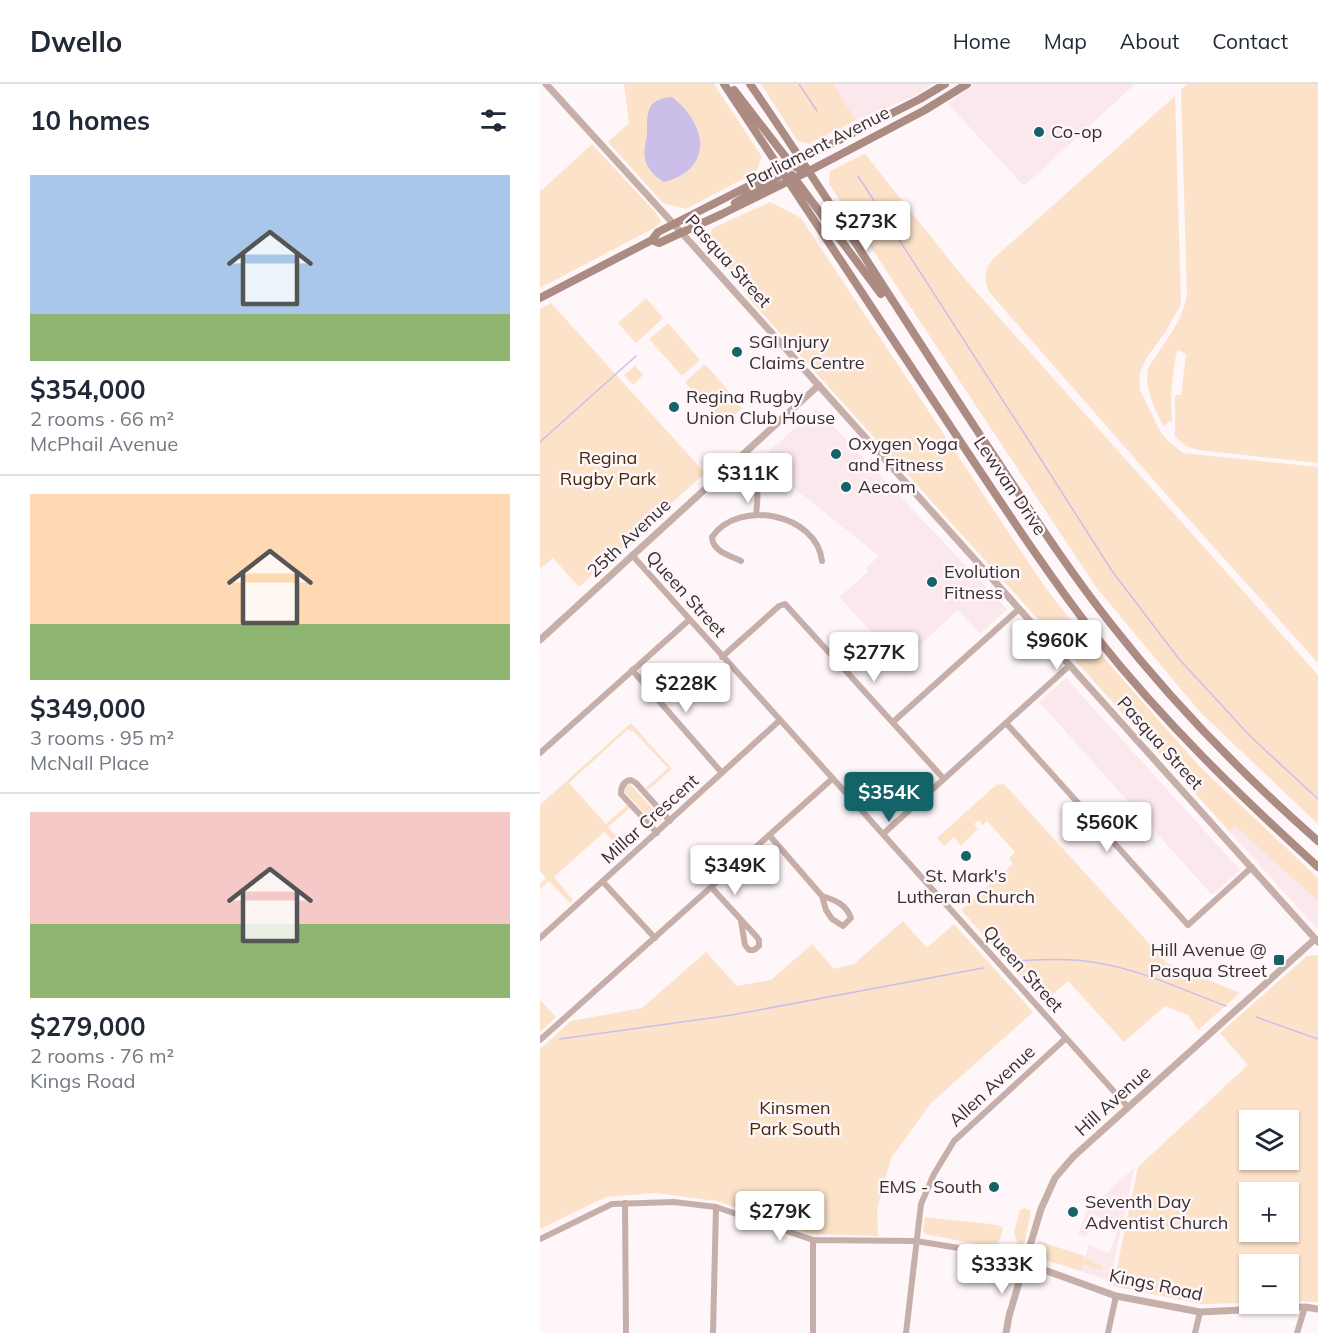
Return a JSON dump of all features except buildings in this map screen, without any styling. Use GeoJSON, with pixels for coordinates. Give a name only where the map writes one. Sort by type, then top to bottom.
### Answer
{"type":"FeatureCollection","features":[{"type":"Feature","properties":{"kind":"main road","name":"Lewvan Drive"},"geometry":{"type":"LineString","coordinates":[[724,84],[789,172],[882,326],[1050,577],[1105,648],[1167,719],[1210,765],[1318,867]]}},
{"type":"Feature","properties":{"kind":"main road"},"geometry":{"type":"LineString","coordinates":[[730,84],[789,172],[918,341]]}},
{"type":"Feature","properties":{"kind":"main road","name":"Lewvan Drive"},"geometry":{"type":"LineString","coordinates":[[750,84],[801,158],[1061,558],[1112,625],[1182,707],[1318,841]]}},
{"type":"Feature","properties":{"kind":"main road","name":"Parliament Avenue"},"geometry":{"type":"LineString","coordinates":[[652,240],[660,243],[698,225],[789,172],[801,158],[920,99],[945,84]]}},
{"type":"Feature","properties":{"kind":"main road","name":"Parliament Avenue"},"geometry":{"type":"LineString","coordinates":[[540,298],[652,240],[656,233],[740,190],[789,172],[809,171],[925,110],[967,84]]}},
{"type":"Feature","properties":{"kind":"main road","name":"Parliament Avenue"},"geometry":{"type":"LineString","coordinates":[[682,233],[684,224],[728,201],[740,190]]}},
{"type":"Feature","properties":{"kind":"street","name":"Pasqua Street"},"geometry":{"type":"LineString","coordinates":[[546,84],[1316,940]]}},
{"type":"Feature","properties":{"kind":"street","name":"25th Avenue"},"geometry":{"type":"LineString","coordinates":[[540,640],[819,386]]}},
{"type":"Feature","properties":{"kind":"street"},"geometry":{"type":"LineString","coordinates":[[738,459],[757,483],[756,514]]}},
{"type":"Feature","properties":{"kind":"street"},"geometry":{"type":"LineString","coordinates":[[741,561],[717,549],[712,544],[712,537],[724,525],[735,519],[756,514],[783,518],[799,526],[821,549],[822,561]]}},
{"type":"Feature","properties":{"kind":"street","name":"Queen Street"},"geometry":{"type":"LineString","coordinates":[[632,555],[1128,1107]]}},
{"type":"Feature","properties":{"kind":"street"},"geometry":{"type":"LineString","coordinates":[[722,657],[779,606],[785,604],[944,779]]}},
{"type":"Feature","properties":{"kind":"street"},"geometry":{"type":"LineString","coordinates":[[893,722],[1019,609]]}},
{"type":"Feature","properties":{"kind":"street"},"geometry":{"type":"LineString","coordinates":[[540,753],[689,620]]}},
{"type":"Feature","properties":{"kind":"street"},"geometry":{"type":"LineString","coordinates":[[883,834],[1069,666]]}},
{"type":"Feature","properties":{"kind":"street"},"geometry":{"type":"LineString","coordinates":[[632,670],[722,773]]}},
{"type":"Feature","properties":{"kind":"street","name":"Millar Crescent"},"geometry":{"type":"LineString","coordinates":[[540,938],[779,721]]}},
{"type":"Feature","properties":{"kind":"street"},"geometry":{"type":"LineString","coordinates":[[1006,723],[1188,925],[1252,867]]}},
{"type":"Feature","properties":{"kind":"street"},"geometry":{"type":"LineString","coordinates":[[540,1040],[832,779]]}},
{"type":"Feature","properties":{"kind":"street"},"geometry":{"type":"LineString","coordinates":[[657,833],[621,794],[623,784],[631,780],[636,783],[670,821]]}},
{"type":"Feature","properties":{"kind":"street"},"geometry":{"type":"LineString","coordinates":[[769,836],[822,896],[826,910],[832,919],[843,926],[848,923],[851,918],[850,913],[837,901],[822,896]]}},
{"type":"Feature","properties":{"kind":"street"},"geometry":{"type":"LineString","coordinates":[[603,882],[655,938]]}},
{"type":"Feature","properties":{"kind":"street"},"geometry":{"type":"LineString","coordinates":[[711,887],[741,921]]}},
{"type":"Feature","properties":{"kind":"street","name":"Hill Avenue"},"geometry":{"type":"LineString","coordinates":[[1006,1333],[1041,1209],[1055,1178],[1073,1157],[1316,940]]}},
{"type":"Feature","properties":{"kind":"street","name":"Allen Avenue"},"geometry":{"type":"LineString","coordinates":[[906,1333],[921,1204],[934,1174],[954,1142],[1065,1038]]}},
{"type":"Feature","properties":{"kind":"street","name":"Kings Road"},"geometry":{"type":"LineString","coordinates":[[540,1239],[612,1204],[674,1202],[716,1207],[813,1240],[916,1241],[965,1249],[1025,1263],[1116,1296],[1200,1312],[1305,1307],[1318,1309]]}},
{"type":"Feature","properties":{"kind":"street"},"geometry":{"type":"LineString","coordinates":[[625,1203],[626,1333]]}},
{"type":"Feature","properties":{"kind":"street"},"geometry":{"type":"LineString","coordinates":[[713,1333],[716,1207]]}},
{"type":"Feature","properties":{"kind":"street"},"geometry":{"type":"LineString","coordinates":[[813,1240],[813,1333]]}},
{"type":"Feature","properties":{"kind":"street"},"geometry":{"type":"LineString","coordinates":[[1108,1333],[1116,1296]]}},
{"type":"Feature","properties":{"kind":"street"},"geometry":{"type":"LineString","coordinates":[[1297,1333],[1305,1307]]}},
{"type":"Feature","properties":{"kind":"street"},"geometry":{"type":"LineString","coordinates":[[1195,1333],[1200,1312]]}},
{"type":"Feature","properties":{"kind":"shaded area"},"geometry":{"type":"Polygon","coordinates":[[[833,84],[933,84],[917,95],[856,120],[833,84]]]}},
{"type":"Feature","properties":{"kind":"shaded area"},"geometry":{"type":"Polygon","coordinates":[[[974,84],[1135,84],[1024,186],[948,104],[974,84]]]}},
{"type":"Feature","properties":{"kind":"shaded area"},"geometry":{"type":"Polygon","coordinates":[[[672,97],[693,120],[700,145],[698,157],[692,167],[680,176],[664,182],[651,172],[646,163],[644,153],[647,118],[653,103],[672,97]]]}},
{"type":"Feature","properties":{"kind":"shaded area"},"geometry":{"type":"Polygon","coordinates":[[[817,409],[1007,609],[980,634],[958,610],[900,663],[839,597],[868,572],[866,568],[879,556],[759,460],[817,409]]]}},
{"type":"Feature","properties":{"kind":"shaded area"},"geometry":{"type":"Polygon","coordinates":[[[1066,678],[1240,870],[1212,895],[1039,702],[1066,678]]]}},
{"type":"Feature","properties":{"kind":"shaded area"},"geometry":{"type":"Polygon","coordinates":[[[1235,825],[1318,901],[1318,930],[1229,831],[1235,825]]]}},
{"type":"Feature","properties":{"kind":"shaded area"},"geometry":{"type":"Polygon","coordinates":[[[1134,1168],[1110,1281],[1081,1271],[1089,1245],[1109,1253],[1120,1225],[1095,1215],[1086,1237],[1078,1234],[1091,1201],[1094,1204],[1134,1168]]]}},
{"type":"Feature","properties":{"kind":"green space"},"geometry":{"type":"Polygon","coordinates":[[[624,84],[714,84],[762,157],[756,172],[686,209],[663,203],[608,142],[629,123],[624,84]]]}},
{"type":"Feature","properties":{"kind":"green space"},"geometry":{"type":"Polygon","coordinates":[[[761,84],[833,84],[856,120],[809,144],[797,140],[761,84]]]}},
{"type":"Feature","properties":{"kind":"green space"},"geometry":{"type":"Polygon","coordinates":[[[1187,84],[1318,84],[1318,463],[1198,450],[1186,446],[1175,437],[1175,398],[1176,395],[1181,395],[1186,354],[1178,350],[1171,392],[1172,422],[1169,421],[1164,427],[1151,399],[1148,369],[1177,324],[1187,294],[1181,90],[1187,84]]]}},
{"type":"Feature","properties":{"kind":"green space"},"geometry":{"type":"Polygon","coordinates":[[[1175,96],[1181,304],[1166,331],[1146,359],[1139,375],[1140,390],[1160,431],[1183,453],[1318,467],[1318,663],[989,292],[986,283],[986,271],[993,259],[1175,96]]]}},
{"type":"Feature","properties":{"kind":"green space"},"geometry":{"type":"Polygon","coordinates":[[[592,144],[661,221],[656,227],[540,288],[540,189],[542,190],[592,144]]]}},
{"type":"Feature","properties":{"kind":"green space"},"geometry":{"type":"Polygon","coordinates":[[[865,154],[963,277],[1318,675],[1318,824],[1200,712],[1096,587],[829,184],[830,171],[865,154]]]}},
{"type":"Feature","properties":{"kind":"green space"},"geometry":{"type":"Polygon","coordinates":[[[770,202],[801,218],[1042,583],[1072,622],[1200,767],[1318,878],[1318,901],[1235,826],[1229,831],[752,302],[707,239],[713,228],[770,202]]]}},
{"type":"Feature","properties":{"kind":"green space"},"geometry":{"type":"Polygon","coordinates":[[[646,298],[663,318],[636,343],[618,323],[646,298]]]}},
{"type":"Feature","properties":{"kind":"green space","name":"Regina Rugby Park"},"geometry":{"type":"Polygon","coordinates":[[[551,303],[705,473],[579,587],[553,558],[540,569],[540,309],[551,303]]]}},
{"type":"Feature","properties":{"kind":"green space"},"geometry":{"type":"Polygon","coordinates":[[[668,323],[700,360],[682,376],[649,339],[668,323]]]}},
{"type":"Feature","properties":{"kind":"green space"},"geometry":{"type":"Polygon","coordinates":[[[705,364],[742,409],[723,425],[685,382],[705,364]]]}},
{"type":"Feature","properties":{"kind":"green space"},"geometry":{"type":"Polygon","coordinates":[[[635,366],[643,375],[633,385],[624,375],[635,366]]]}},
{"type":"Feature","properties":{"kind":"green space"},"geometry":{"type":"Polygon","coordinates":[[[631,723],[672,769],[647,791],[646,788],[668,768],[633,731],[627,730],[569,783],[606,824],[627,805],[630,808],[608,827],[629,850],[625,853],[604,832],[554,877],[573,900],[570,903],[549,881],[540,889],[540,884],[546,878],[540,871],[540,805],[631,723]]]}},
{"type":"Feature","properties":{"kind":"green space"},"geometry":{"type":"Polygon","coordinates":[[[630,784],[662,819],[655,825],[624,791],[626,785],[630,784]]]}},
{"type":"Feature","properties":{"kind":"green space"},"geometry":{"type":"Polygon","coordinates":[[[1004,784],[1167,963],[1240,993],[1198,1030],[1188,1015],[1165,1006],[1124,1042],[1068,981],[1044,1002],[961,910],[1013,864],[1009,858],[1015,852],[987,821],[983,825],[979,820],[974,824],[978,829],[961,846],[954,837],[944,846],[937,838],[996,785],[1004,784]]]}},
{"type":"Feature","properties":{"kind":"green space","name":"Kinsmen Park South"},"geometry":{"type":"Polygon","coordinates":[[[903,921],[927,948],[954,924],[1033,1012],[931,1103],[891,1158],[877,1210],[878,1236],[811,1234],[717,1201],[655,1193],[606,1197],[540,1229],[540,1049],[571,1021],[642,1008],[706,952],[737,986],[771,980],[812,944],[834,969],[854,964],[903,921]]]}},
{"type":"Feature","properties":{"kind":"green space"},"geometry":{"type":"Polygon","coordinates":[[[1318,955],[1318,1302],[1299,1301],[1299,1254],[1239,1254],[1239,1303],[1201,1304],[1113,1286],[1138,1167],[1248,1065],[1220,1033],[1307,956],[1318,955]]]}},
{"type":"Feature","properties":{"kind":"green space"},"geometry":{"type":"Polygon","coordinates":[[[540,1000],[556,1017],[540,1032],[540,1000]]]}},
{"type":"Feature","properties":{"kind":"green space"},"geometry":{"type":"Polygon","coordinates":[[[1024,1208],[1031,1211],[1025,1241],[1019,1248],[1014,1232],[1020,1210],[1024,1208]]]}},
{"type":"Feature","properties":{"kind":"green space"},"geometry":{"type":"Polygon","coordinates":[[[925,1217],[991,1224],[1001,1226],[1003,1230],[996,1248],[925,1234],[923,1230],[925,1217]]]}},
{"type":"Feature","properties":{"kind":"green space"},"geometry":{"type":"Polygon","coordinates":[[[1038,1241],[1085,1256],[1081,1271],[1039,1258],[1035,1255],[1038,1241]]]}},
{"type":"Feature","properties":{"kind":"green space"},"geometry":{"type":"Polygon","coordinates":[[[1086,1258],[1102,1266],[1100,1270],[1083,1264],[1086,1258]]]}},
{"type":"Feature","properties":{"kind":"waterway"},"geometry":{"type":"LineString","coordinates":[[799,84],[817,111]]}},
{"type":"Feature","properties":{"kind":"waterway"},"geometry":{"type":"LineString","coordinates":[[858,176],[1112,571],[1179,659],[1251,737],[1318,799]]}},
{"type":"Feature","properties":{"kind":"waterway"},"geometry":{"type":"LineString","coordinates":[[540,442],[636,356]]}},
{"type":"Feature","properties":{"kind":"waterway"},"geometry":{"type":"LineString","coordinates":[[1019,961],[1069,960],[1114,966],[1226,1006]]}},
{"type":"Feature","properties":{"kind":"waterway"},"geometry":{"type":"LineString","coordinates":[[560,1039],[732,1015],[983,968]]}},
{"type":"Feature","properties":{"kind":"waterway"},"geometry":{"type":"LineString","coordinates":[[1256,1017],[1318,1039]]}},
{"type":"Feature","properties":{"kind":"place","name":"Co-op"},"geometry":{"type":"Point","coordinates":[1039,132]}},
{"type":"Feature","properties":{"kind":"place","name":"SGI Injury Claims Centre"},"geometry":{"type":"Point","coordinates":[737,352]}},
{"type":"Feature","properties":{"kind":"place","name":"Regina Rugby Union Club House"},"geometry":{"type":"Point","coordinates":[674,407]}},
{"type":"Feature","properties":{"kind":"place","name":"Oxygen Yoga and Fitness"},"geometry":{"type":"Point","coordinates":[836,454]}},
{"type":"Feature","properties":{"kind":"place","name":"Aecom"},"geometry":{"type":"Point","coordinates":[846,487]}},
{"type":"Feature","properties":{"kind":"place","name":"Evolution Fitness"},"geometry":{"type":"Point","coordinates":[932,582]}},
{"type":"Feature","properties":{"kind":"place","name":"St. Mark's Lutheran Church"},"geometry":{"type":"Point","coordinates":[966,856]}},
{"type":"Feature","properties":{"kind":"place","name":"Hill Avenue @ Pasqua Street"},"geometry":{"type":"Point","coordinates":[1279,960]}},
{"type":"Feature","properties":{"kind":"place","name":"EMS - South"},"geometry":{"type":"Point","coordinates":[994,1187]}},
{"type":"Feature","properties":{"kind":"place","name":"Seventh Day Adventist Church"},"geometry":{"type":"Point","coordinates":[1073,1212]}}]}
